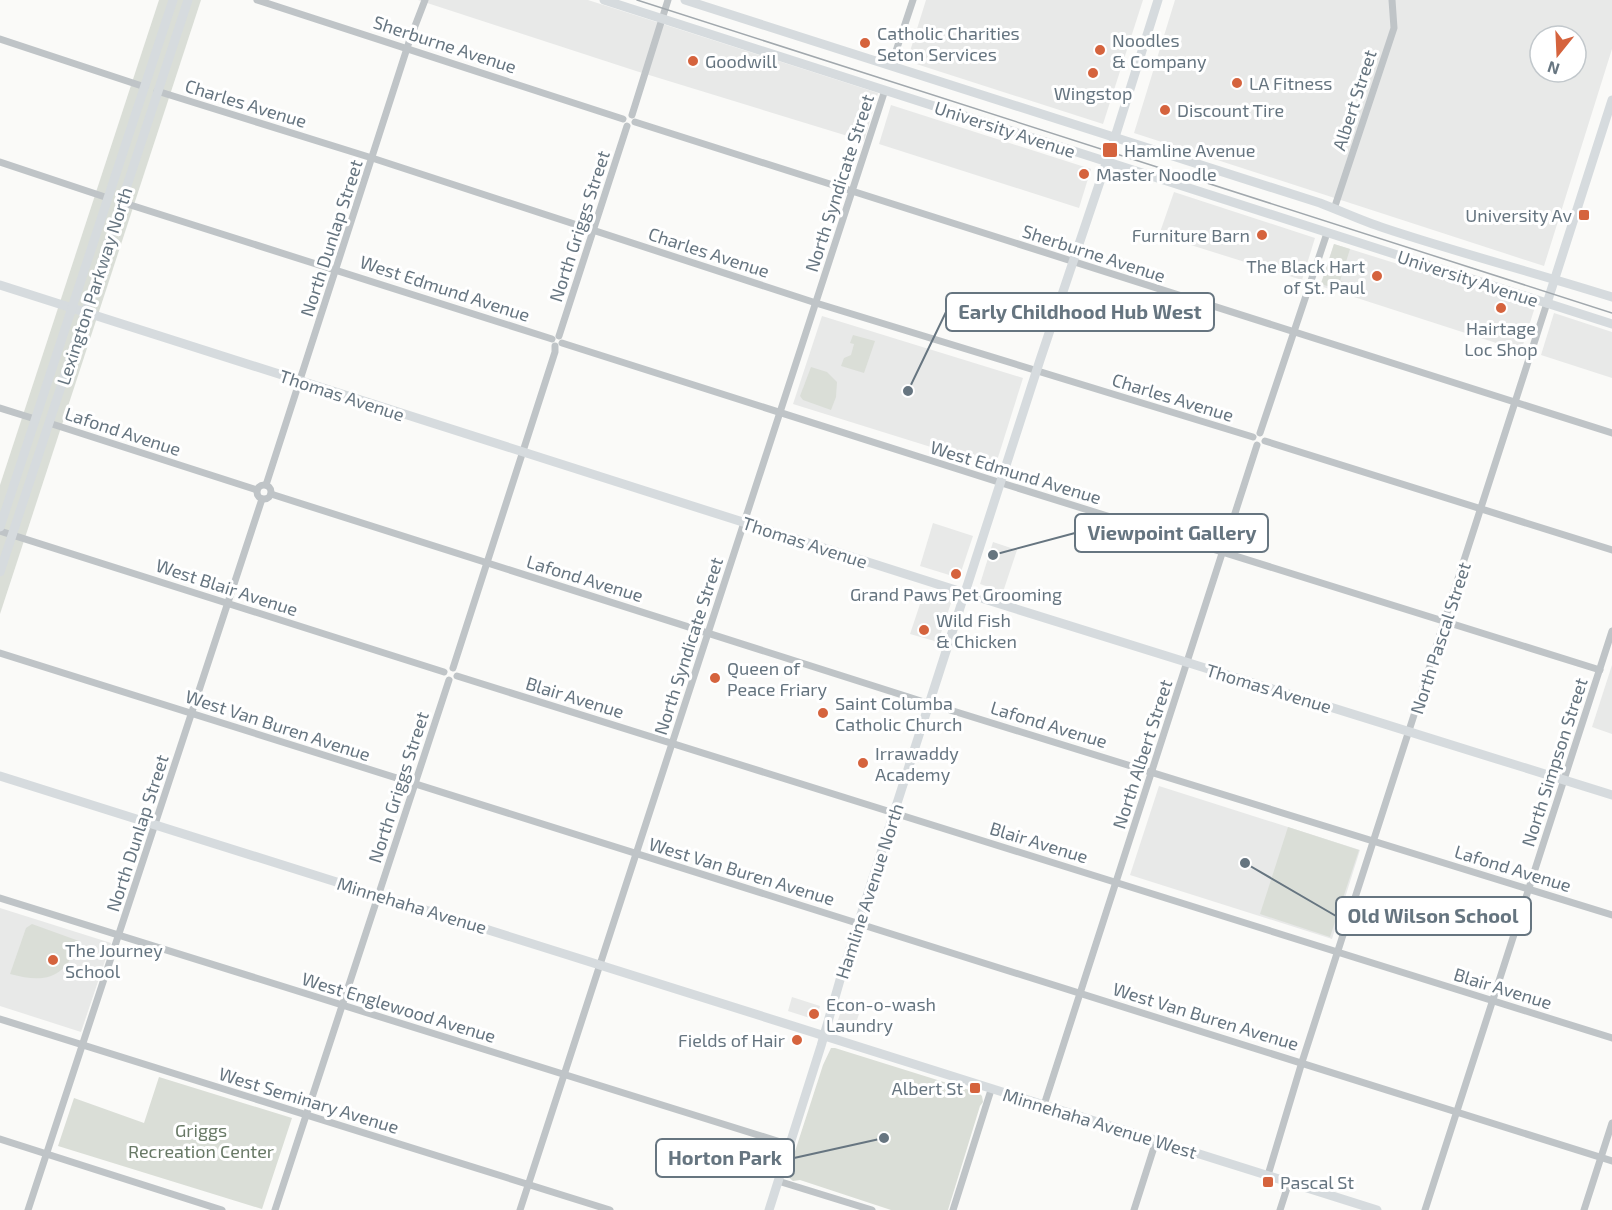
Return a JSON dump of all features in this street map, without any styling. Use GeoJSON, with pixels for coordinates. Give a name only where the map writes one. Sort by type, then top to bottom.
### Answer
{"type":"FeatureCollection","features":[{"type":"Feature","properties":{"kind":"street","name":"Lexington Parkway North"},"geometry":{"type":"LineString","coordinates":[[0,529],[173,0]]}},
{"type":"Feature","properties":{"kind":"street","name":"Lexington Parkway North"},"geometry":{"type":"LineString","coordinates":[[0,572],[188,0]]}},
{"type":"Feature","properties":{"kind":"street","name":"Sherburne Avenue"},"geometry":{"type":"LineString","coordinates":[[257,0],[623,119]]}},
{"type":"Feature","properties":{"kind":"street","name":"North Dunlap Street"},"geometry":{"type":"LineString","coordinates":[[266,485],[424,0]]}},
{"type":"Feature","properties":{"kind":"street","name":"University Avenue"},"geometry":{"type":"LineString","coordinates":[[604,0],[1612,324]]}},
{"type":"Feature","properties":{"kind":"street"},"geometry":{"type":"LineString","coordinates":[[634,118],[626,115],[623,119],[624,124],[632,126],[668,0]]}},
{"type":"Feature","properties":{"kind":"street","name":"University Avenue"},"geometry":{"type":"LineString","coordinates":[[685,0],[1115,137],[1446,248],[1612,297]]}},
{"type":"Feature","properties":{"kind":"street"},"geometry":{"type":"LineString","coordinates":[[891,66],[913,0]]}},
{"type":"Feature","properties":{"kind":"street"},"geometry":{"type":"LineString","coordinates":[[1115,137],[1158,0]]}},
{"type":"Feature","properties":{"kind":"street","name":"Albert Street"},"geometry":{"type":"LineString","coordinates":[[1334,209],[1394,28],[1392,0]]}},
{"type":"Feature","properties":{"kind":"street"},"geometry":{"type":"LineString","coordinates":[[0,39],[144,87]]}},
{"type":"Feature","properties":{"kind":"street","name":"North Syndicate Street"},"geometry":{"type":"LineString","coordinates":[[520,1210],[885,90]]}},
{"type":"Feature","properties":{"kind":"street","name":"Charles Avenue"},"geometry":{"type":"LineString","coordinates":[[157,91],[372,158],[816,303],[1257,435]]}},
{"type":"Feature","properties":{"kind":"street","name":"North Pascal Street"},"geometry":{"type":"LineString","coordinates":[[1268,1175],[1302,1062],[1612,100]]}},
{"type":"Feature","properties":{"kind":"street","name":"Sherburne Avenue"},"geometry":{"type":"LineString","coordinates":[[634,118],[852,192],[1612,433]]}},
{"type":"Feature","properties":{"kind":"street","name":"North Griggs Street"},"geometry":{"type":"LineString","coordinates":[[453,668],[627,126]]}},
{"type":"Feature","properties":{"kind":"street","name":"Hamline Avenue North"},"geometry":{"type":"LineString","coordinates":[[769,1210],[858,923],[1115,137]]}},
{"type":"Feature","properties":{"kind":"street"},"geometry":{"type":"LineString","coordinates":[[0,162],[108,198]]}},
{"type":"Feature","properties":{"kind":"street","name":"West Edmund Avenue"},"geometry":{"type":"LineString","coordinates":[[121,202],[1001,483],[1600,669]]}},
{"type":"Feature","properties":{"kind":"street"},"geometry":{"type":"LineString","coordinates":[[1265,441],[1262,445],[1257,446],[1253,443],[1295,333],[1327,233]]}},
{"type":"Feature","properties":{"kind":"street","name":"Thomas Avenue"},"geometry":{"type":"LineString","coordinates":[[0,285],[522,453],[1612,795]]}},
{"type":"Feature","properties":{"kind":"street","name":"Lafond Avenue"},"geometry":{"type":"LineString","coordinates":[[0,408],[35,419]]}},
{"type":"Feature","properties":{"kind":"street","name":"Lafond Avenue"},"geometry":{"type":"LineString","coordinates":[[49,423],[257,490]]}},
{"type":"Feature","properties":{"kind":"street"},"geometry":{"type":"LineString","coordinates":[[1257,435],[1264,436],[1265,441]]}},
{"type":"Feature","properties":{"kind":"street"},"geometry":{"type":"LineString","coordinates":[[1265,441],[1612,550]]}},
{"type":"Feature","properties":{"kind":"street","name":"North Albert Street"},"geometry":{"type":"LineString","coordinates":[[1044,1106],[1257,446]]}},
{"type":"Feature","properties":{"kind":"street"},"geometry":{"type":"LineString","coordinates":[[266,485],[271,495],[267,499],[262,499],[258,496],[257,490],[266,485]]}},
{"type":"Feature","properties":{"kind":"street","name":"Lafond Avenue"},"geometry":{"type":"LineString","coordinates":[[271,495],[929,703],[1612,915]]}},
{"type":"Feature","properties":{"kind":"street","name":"North Dunlap Street"},"geometry":{"type":"LineString","coordinates":[[28,1210],[262,499]]}},
{"type":"Feature","properties":{"kind":"street","name":"West Blair Avenue"},"geometry":{"type":"LineString","coordinates":[[0,529],[444,672]]}},
{"type":"Feature","properties":{"kind":"street","name":"North Simpson Street"},"geometry":{"type":"LineString","coordinates":[[1425,1210],[1612,632]]}},
{"type":"Feature","properties":{"kind":"street","name":"West Van Buren Avenue"},"geometry":{"type":"LineString","coordinates":[[0,653],[1612,1161]]}},
{"type":"Feature","properties":{"kind":"street"},"geometry":{"type":"LineString","coordinates":[[447,668],[453,668],[457,676],[453,680],[448,680],[444,672],[447,668]]}},
{"type":"Feature","properties":{"kind":"street","name":"Blair Avenue"},"geometry":{"type":"LineString","coordinates":[[457,676],[1612,1038]]}},
{"type":"Feature","properties":{"kind":"street","name":"North Griggs Street"},"geometry":{"type":"LineString","coordinates":[[275,1210],[448,680]]}},
{"type":"Feature","properties":{"kind":"street","name":"Minnehaha Avenue"},"geometry":{"type":"LineString","coordinates":[[0,776],[824,1036]]}},
{"type":"Feature","properties":{"kind":"street","name":"West Englewood Avenue"},"geometry":{"type":"LineString","coordinates":[[0,897],[790,1145]]}},
{"type":"Feature","properties":{"kind":"street","name":"West Seminary Avenue"},"geometry":{"type":"LineString","coordinates":[[0,1019],[610,1210]]}},
{"type":"Feature","properties":{"kind":"street","name":"Minnehaha Avenue West"},"geometry":{"type":"LineString","coordinates":[[824,1036],[1377,1210]]}},
{"type":"Feature","properties":{"kind":"street"},"geometry":{"type":"LineString","coordinates":[[953,1210],[991,1090]]}},
{"type":"Feature","properties":{"kind":"street"},"geometry":{"type":"LineString","coordinates":[[1584,1210],[1612,1123]]}},
{"type":"Feature","properties":{"kind":"street"},"geometry":{"type":"LineString","coordinates":[[0,1139],[222,1210]]}},
{"type":"Feature","properties":{"kind":"street"},"geometry":{"type":"LineString","coordinates":[[1134,1210],[1156,1141]]}},
{"type":"Feature","properties":{"kind":"street"},"geometry":{"type":"LineString","coordinates":[[778,1181],[872,1210]]}},
{"type":"Feature","properties":{"kind":"street"},"geometry":{"type":"LineString","coordinates":[[1280,1210],[1289,1182]]}},
{"type":"Feature","properties":{"kind":"shaded area"},"geometry":{"type":"Polygon","coordinates":[[[418,0],[588,0],[878,93],[864,141],[636,71],[418,0]]]}},
{"type":"Feature","properties":{"kind":"shaded area"},"geometry":{"type":"Polygon","coordinates":[[[926,0],[1143,0],[1103,124],[907,61],[926,0]]]}},
{"type":"Feature","properties":{"kind":"shaded area"},"geometry":{"type":"Polygon","coordinates":[[[1175,0],[1612,0],[1612,49],[1544,266],[1134,133],[1175,0]]]}},
{"type":"Feature","properties":{"kind":"shaded area"},"geometry":{"type":"Polygon","coordinates":[[[891,105],[1091,169],[1079,208],[879,144],[891,105]]]}},
{"type":"Feature","properties":{"kind":"shaded area"},"geometry":{"type":"Polygon","coordinates":[[[1174,192],[1315,238],[1302,280],[1159,235],[1174,192]]]}},
{"type":"Feature","properties":{"kind":"shaded area"},"geometry":{"type":"Polygon","coordinates":[[[1334,244],[1535,307],[1521,351],[1320,286],[1334,244]]]}},
{"type":"Feature","properties":{"kind":"shaded area"},"geometry":{"type":"Polygon","coordinates":[[[1554,313],[1612,332],[1612,378],[1541,355],[1554,313]]]}},
{"type":"Feature","properties":{"kind":"shaded area"},"geometry":{"type":"Polygon","coordinates":[[[822,316],[1023,378],[995,467],[793,404],[822,316]]]}},
{"type":"Feature","properties":{"kind":"shaded area"},"geometry":{"type":"Polygon","coordinates":[[[933,523],[973,536],[959,578],[920,566],[933,523]]]}},
{"type":"Feature","properties":{"kind":"shaded area"},"geometry":{"type":"Polygon","coordinates":[[[993,542],[1017,550],[1003,592],[980,584],[993,542]]]}},
{"type":"Feature","properties":{"kind":"shaded area"},"geometry":{"type":"Polygon","coordinates":[[[924,592],[952,600],[938,642],[910,634],[924,592]]]}},
{"type":"Feature","properties":{"kind":"shaded area"},"geometry":{"type":"Polygon","coordinates":[[[1612,665],[1612,734],[1592,727],[1612,665]]]}},
{"type":"Feature","properties":{"kind":"shaded area"},"geometry":{"type":"Polygon","coordinates":[[[1159,786],[1360,850],[1332,939],[1130,875],[1159,786]]]}},
{"type":"Feature","properties":{"kind":"shaded area","name":"The Journey School"},"geometry":{"type":"Polygon","coordinates":[[[0,908],[111,943],[81,1032],[0,1006],[0,908]]]}},
{"type":"Feature","properties":{"kind":"shaded area"},"geometry":{"type":"Polygon","coordinates":[[[792,997],[820,1006],[816,1020],[788,1011],[792,997]]]}},
{"type":"Feature","properties":{"kind":"shaded area"},"geometry":{"type":"Polygon","coordinates":[[[843,1005],[860,1011],[853,1032],[836,1026],[843,1005]]]}},
{"type":"Feature","properties":{"kind":"green space"},"geometry":{"type":"Polygon","coordinates":[[[159,0],[201,0],[0,614],[0,485],[159,0]]]}},
{"type":"Feature","properties":{"kind":"green space"},"geometry":{"type":"Polygon","coordinates":[[[1334,244],[1350,249],[1340,281],[1364,289],[1362,297],[1321,284],[1334,244]]]}},
{"type":"Feature","properties":{"kind":"green space"},"geometry":{"type":"Polygon","coordinates":[[[853,335],[875,341],[864,373],[841,366],[844,358],[851,355],[854,344],[850,343],[853,335]]]}},
{"type":"Feature","properties":{"kind":"green space"},"geometry":{"type":"Polygon","coordinates":[[[811,367],[827,372],[837,382],[836,397],[831,410],[803,400],[800,396],[811,367]]]}},
{"type":"Feature","properties":{"kind":"green space"},"geometry":{"type":"Polygon","coordinates":[[[1288,827],[1359,850],[1330,937],[1260,914],[1288,827]]]}},
{"type":"Feature","properties":{"kind":"green space"},"geometry":{"type":"Polygon","coordinates":[[[32,924],[79,941],[68,963],[53,975],[44,978],[10,974],[26,928],[32,924]]]}},
{"type":"Feature","properties":{"kind":"green space"},"geometry":{"type":"Polygon","coordinates":[[[831,1048],[979,1093],[982,1096],[983,1102],[948,1210],[891,1210],[800,1180],[793,1181],[787,1176],[823,1065],[831,1048]]]}},
{"type":"Feature","properties":{"kind":"green space","name":"Griggs Recreation Center"},"geometry":{"type":"Polygon","coordinates":[[[159,1077],[292,1118],[262,1209],[58,1146],[74,1098],[144,1123],[159,1077]]]}},
{"type":"Feature","properties":{"kind":"tram line"},"geometry":{"type":"LineString","coordinates":[[637,0],[1612,313]]}},
{"type":"Feature","properties":{"kind":"place","name":"Catholic Charities Seton Services"},"geometry":{"type":"Point","coordinates":[865,43]}},
{"type":"Feature","properties":{"kind":"place","name":"Noodles & Company"},"geometry":{"type":"Point","coordinates":[1100,50]}},
{"type":"Feature","properties":{"kind":"place","name":"Goodwill"},"geometry":{"type":"Point","coordinates":[693,61]}},
{"type":"Feature","properties":{"kind":"place","name":"Wingstop"},"geometry":{"type":"Point","coordinates":[1093,73]}},
{"type":"Feature","properties":{"kind":"place","name":"LA Fitness"},"geometry":{"type":"Point","coordinates":[1237,83]}},
{"type":"Feature","properties":{"kind":"place","name":"Discount Tire"},"geometry":{"type":"Point","coordinates":[1165,110]}},
{"type":"Feature","properties":{"kind":"place","name":"Hamline Avenue"},"geometry":{"type":"Point","coordinates":[1110,150]}},
{"type":"Feature","properties":{"kind":"place","name":"Master Noodle"},"geometry":{"type":"Point","coordinates":[1084,174]}},
{"type":"Feature","properties":{"kind":"place","name":"University Av"},"geometry":{"type":"Point","coordinates":[1584,215]}},
{"type":"Feature","properties":{"kind":"place","name":"Furniture Barn"},"geometry":{"type":"Point","coordinates":[1262,235]}},
{"type":"Feature","properties":{"kind":"place","name":"The Black Hart of St. Paul"},"geometry":{"type":"Point","coordinates":[1377,276]}},
{"type":"Feature","properties":{"kind":"place","name":"Hairtage Loc Shop"},"geometry":{"type":"Point","coordinates":[1501,308]}},
{"type":"Feature","properties":{"kind":"place","name":"Early Childhood Hub West"},"geometry":{"type":"Point","coordinates":[908,391]}},
{"type":"Feature","properties":{"kind":"place","name":"Viewpoint Gallery"},"geometry":{"type":"Point","coordinates":[993,555]}},
{"type":"Feature","properties":{"kind":"place","name":"Grand Paws Pet Grooming"},"geometry":{"type":"Point","coordinates":[956,574]}},
{"type":"Feature","properties":{"kind":"place","name":"Wild Fish & Chicken"},"geometry":{"type":"Point","coordinates":[924,630]}},
{"type":"Feature","properties":{"kind":"place","name":"Queen of Peace Friary"},"geometry":{"type":"Point","coordinates":[715,678]}},
{"type":"Feature","properties":{"kind":"place","name":"Saint Columba Catholic Church"},"geometry":{"type":"Point","coordinates":[823,713]}},
{"type":"Feature","properties":{"kind":"place","name":"Irrawaddy Academy"},"geometry":{"type":"Point","coordinates":[863,763]}},
{"type":"Feature","properties":{"kind":"place","name":"Old Wilson School"},"geometry":{"type":"Point","coordinates":[1245,863]}},
{"type":"Feature","properties":{"kind":"place","name":"The Journey School"},"geometry":{"type":"Point","coordinates":[53,960]}},
{"type":"Feature","properties":{"kind":"place","name":"Econ-o-wash Laundry"},"geometry":{"type":"Point","coordinates":[814,1014]}},
{"type":"Feature","properties":{"kind":"place","name":"Fields of Hair"},"geometry":{"type":"Point","coordinates":[797,1040]}},
{"type":"Feature","properties":{"kind":"place","name":"Albert St"},"geometry":{"type":"Point","coordinates":[975,1088]}},
{"type":"Feature","properties":{"kind":"place","name":"Horton Park"},"geometry":{"type":"Point","coordinates":[884,1138]}},
{"type":"Feature","properties":{"kind":"place","name":"Pascal St"},"geometry":{"type":"Point","coordinates":[1268,1182]}}]}
